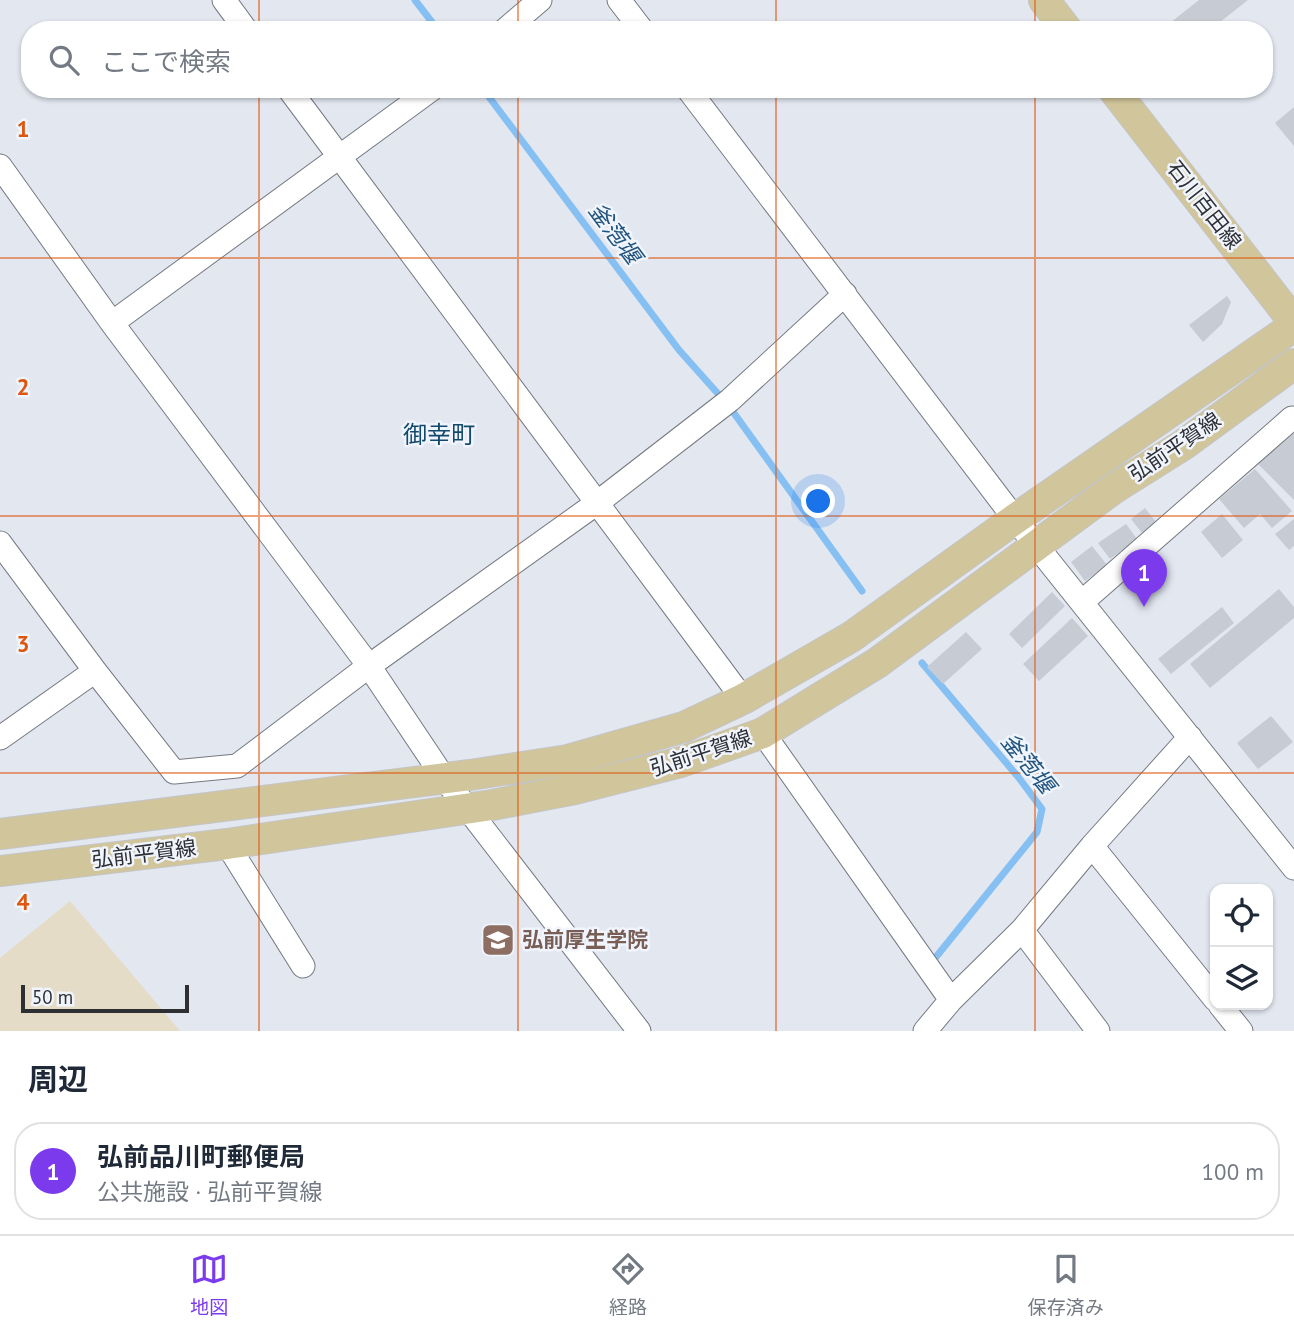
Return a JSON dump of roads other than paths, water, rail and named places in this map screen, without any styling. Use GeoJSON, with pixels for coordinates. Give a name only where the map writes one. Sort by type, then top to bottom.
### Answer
{"type":"FeatureCollection","features":[{"type":"Feature","properties":{"kind":"main road"},"geometry":{"type":"LineString","coordinates":[[1044,0],[1060,21]]}},
{"type":"Feature","properties":{"kind":"main road","name":"石川百田線"},"geometry":{"type":"LineString","coordinates":[[1120,98],[1294,324]]}},
{"type":"Feature","properties":{"kind":"main road","name":"弘前平賀線"},"geometry":{"type":"LineString","coordinates":[[0,834],[568,760],[684,727],[743,699],[851,637],[1294,324]]}},
{"type":"Feature","properties":{"kind":"main road","name":"弘前平賀線"},"geometry":{"type":"LineString","coordinates":[[0,871],[227,844],[468,810],[575,789],[681,762],[763,733],[877,663],[1113,489],[1182,445],[1294,364]]}},
{"type":"Feature","properties":{"kind":"street"},"geometry":{"type":"LineString","coordinates":[[224,0],[239,21]]}},
{"type":"Feature","properties":{"kind":"street"},"geometry":{"type":"LineString","coordinates":[[516,21],[540,0]]}},
{"type":"Feature","properties":{"kind":"street"},"geometry":{"type":"LineString","coordinates":[[619,0],[635,21]]}},
{"type":"Feature","properties":{"kind":"street"},"geometry":{"type":"LineString","coordinates":[[296,98],[743,699]]}},
{"type":"Feature","properties":{"kind":"street"},"geometry":{"type":"LineString","coordinates":[[112,323],[420,98]]}},
{"type":"Feature","properties":{"kind":"street"},"geometry":{"type":"LineString","coordinates":[[695,98],[1015,519],[1294,868]]}},
{"type":"Feature","properties":{"kind":"street"},"geometry":{"type":"LineString","coordinates":[[0,166],[112,323],[369,666],[444,778],[639,1031]]}},
{"type":"Feature","properties":{"kind":"street"},"geometry":{"type":"LineString","coordinates":[[0,543],[174,772],[237,766],[369,666],[597,503],[730,400],[845,294]]}},
{"type":"Feature","properties":{"kind":"street"},"geometry":{"type":"LineString","coordinates":[[1082,602],[1292,418]]}},
{"type":"Feature","properties":{"kind":"street"},"geometry":{"type":"LineString","coordinates":[[0,738],[95,671]]}},
{"type":"Feature","properties":{"kind":"street"},"geometry":{"type":"LineString","coordinates":[[763,733],[951,1000]]}},
{"type":"Feature","properties":{"kind":"street"},"geometry":{"type":"LineString","coordinates":[[925,1031],[951,1000],[1022,930],[1092,846],[1190,737]]}},
{"type":"Feature","properties":{"kind":"street"},"geometry":{"type":"LineString","coordinates":[[227,844],[303,966]]}},
{"type":"Feature","properties":{"kind":"street"},"geometry":{"type":"LineString","coordinates":[[1092,846],[1210,993]]}},
{"type":"Feature","properties":{"kind":"street"},"geometry":{"type":"LineString","coordinates":[[1022,930],[1098,1031]]}},
{"type":"Feature","properties":{"kind":"street"},"geometry":{"type":"LineString","coordinates":[[1224,1010],[1241,1031]]}},
{"type":"Feature","properties":{"kind":"waterway","name":"釜萢堰"},"geometry":{"type":"LineString","coordinates":[[415,0],[431,21]]}},
{"type":"Feature","properties":{"kind":"waterway","name":"釜萢堰"},"geometry":{"type":"LineString","coordinates":[[490,98],[679,350],[720,396]]}},
{"type":"Feature","properties":{"kind":"waterway","name":"釜萢堰"},"geometry":{"type":"LineString","coordinates":[[731,409],[862,591]]}},
{"type":"Feature","properties":{"kind":"waterway","name":"釜萢堰"},"geometry":{"type":"LineString","coordinates":[[922,663],[1042,809],[1037,832],[936,957]]}},
{"type":"Feature","properties":{"kind":"place","name":"弘前品川町郵便局"},"geometry":{"type":"Point","coordinates":[1144,607]}},
{"type":"Feature","properties":{"kind":"place","name":"弘前厚生学院"},"geometry":{"type":"Point","coordinates":[498,940]}},
{"type":"Feature","properties":{"kind":"district","name":"御幸町"},"geometry":{"type":"Point","coordinates":[439,435]}}]}
